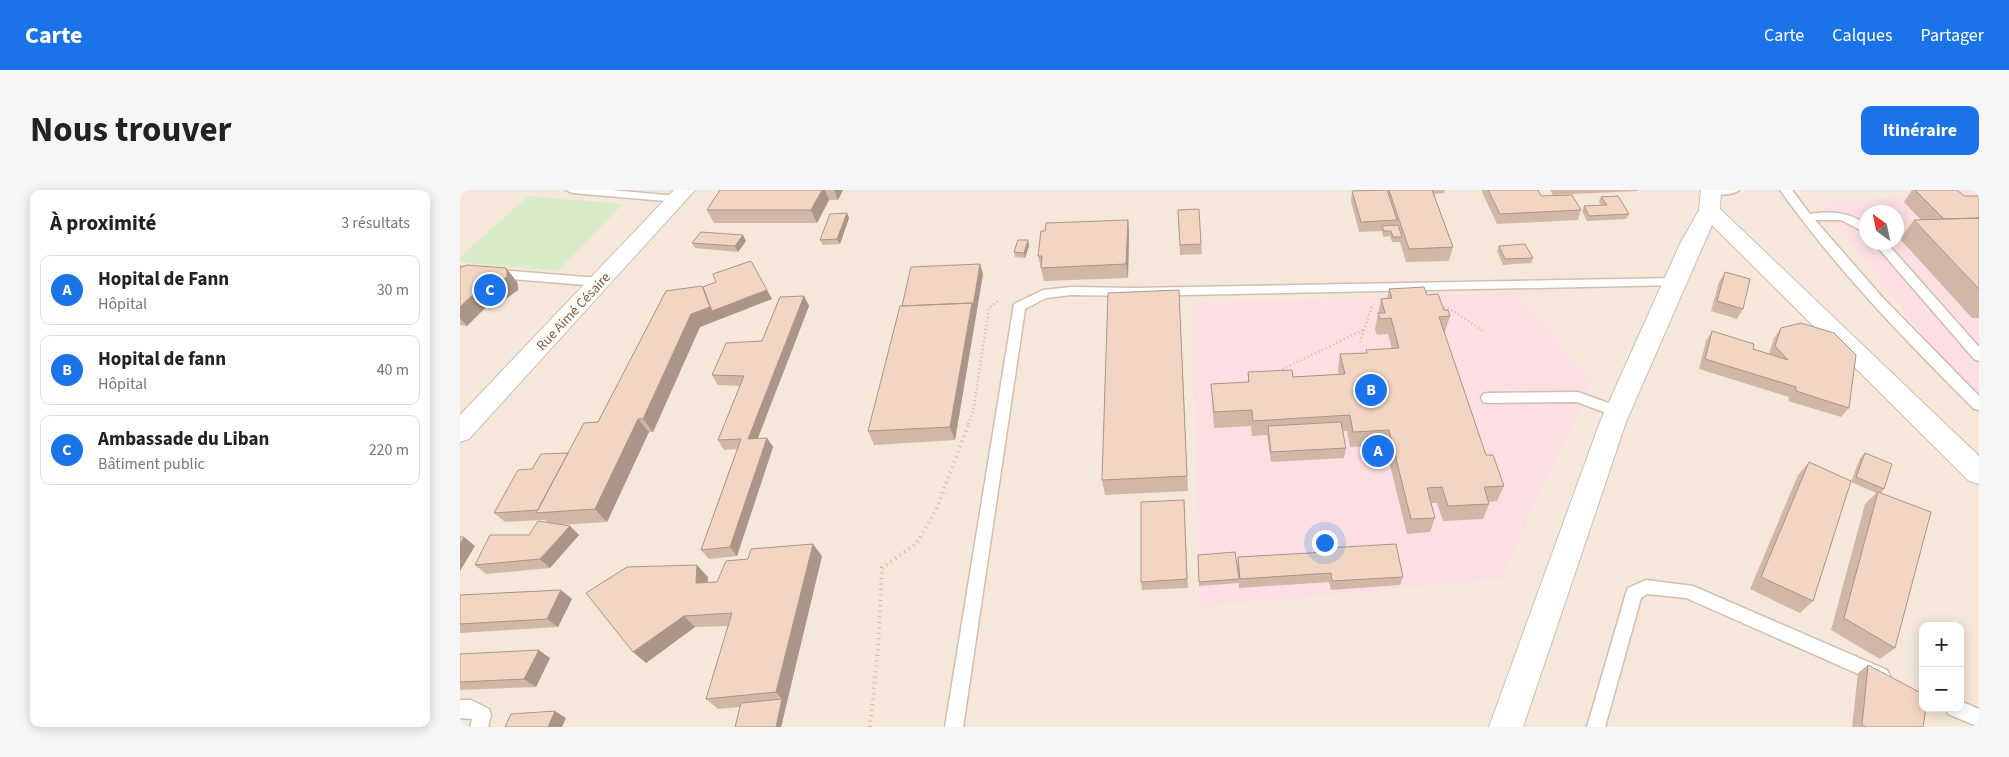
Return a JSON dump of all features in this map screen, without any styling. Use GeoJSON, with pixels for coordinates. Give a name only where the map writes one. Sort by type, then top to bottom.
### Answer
{"type":"FeatureCollection","features":[{"type":"Feature","properties":{"kind":"street","name":"Rue Aimé Césaire"},"geometry":{"type":"LineString","coordinates":[[460,432],[681,194]]}},
{"type":"Feature","properties":{"kind":"street"},"geometry":{"type":"LineString","coordinates":[[1506,727],[1617,412],[1691,244],[1716,195],[1979,473]]}},
{"type":"Feature","properties":{"kind":"lane"},"geometry":{"type":"LineString","coordinates":[[572,190],[681,194]]}},
{"type":"Feature","properties":{"kind":"lane"},"geometry":{"type":"LineString","coordinates":[[1786,190],[1806,218],[1906,333],[1979,405]]}},
{"type":"Feature","properties":{"kind":"lane"},"geometry":{"type":"LineString","coordinates":[[1806,218],[1822,215],[1849,217],[1859,224]]}},
{"type":"Feature","properties":{"kind":"lane"},"geometry":{"type":"LineString","coordinates":[[1886,250],[1979,356]]}},
{"type":"Feature","properties":{"kind":"lane"},"geometry":{"type":"LineString","coordinates":[[460,271],[599,282]]}},
{"type":"Feature","properties":{"kind":"lane"},"geometry":{"type":"LineString","coordinates":[[954,727],[1019,307],[1033,298],[1043,294],[1071,291],[1134,292],[1446,284],[1675,282]]}},
{"type":"Feature","properties":{"kind":"lane"},"geometry":{"type":"LineString","coordinates":[[1488,398],[1578,397],[1617,412]]}},
{"type":"Feature","properties":{"kind":"lane"},"geometry":{"type":"LineString","coordinates":[[1596,727],[1634,593],[1646,587],[1687,592],[1896,682]]}},
{"type":"Feature","properties":{"kind":"lane"},"geometry":{"type":"LineString","coordinates":[[460,709],[471,709],[482,715],[479,727]]}},
{"type":"Feature","properties":{"kind":"lane"},"geometry":{"type":"LineString","coordinates":[[1964,711],[1979,718]]}},
{"type":"Feature","properties":{"kind":"path"},"geometry":{"type":"LineString","coordinates":[[870,727],[878,649],[882,568],[917,543],[936,510],[973,412],[989,308],[1000,299]]}},
{"type":"Feature","properties":{"kind":"path"},"geometry":{"type":"LineString","coordinates":[[1360,342],[1373,303]]}},
{"type":"Feature","properties":{"kind":"path"},"geometry":{"type":"LineString","coordinates":[[1439,305],[1457,313],[1484,332]]}},
{"type":"Feature","properties":{"kind":"path"},"geometry":{"type":"LineString","coordinates":[[1275,373],[1364,330]]}},
{"type":"Feature","properties":{"kind":"shaded area"},"geometry":{"type":"Polygon","coordinates":[[[460,190],[1979,190],[1979,727],[460,727],[460,190]]]}},
{"type":"Feature","properties":{"kind":"shaded area"},"geometry":{"type":"Polygon","coordinates":[[[1979,191],[1979,408],[1820,203],[1979,191]]]}},
{"type":"Feature","properties":{"kind":"shaded area"},"geometry":{"type":"Polygon","coordinates":[[[1516,292],[1592,381],[1581,409],[1529,515],[1503,579],[1200,607],[1192,303],[1516,292]]]}},
{"type":"Feature","properties":{"kind":"green space"},"geometry":{"type":"Polygon","coordinates":[[[528,196],[623,204],[557,271],[460,262],[460,257],[528,196]]]}},
{"type":"Feature","properties":{"kind":"building"},"geometry":{"type":"Polygon","coordinates":[[[720,190],[822,190],[811,210],[707,210],[720,190]]]}},
{"type":"Feature","properties":{"kind":"building"},"geometry":{"type":"Polygon","coordinates":[[[1387,190],[1397,220],[1361,222],[1352,191],[1387,190]]]}},
{"type":"Feature","properties":{"kind":"building"},"geometry":{"type":"Polygon","coordinates":[[[1389,190],[1432,190],[1453,247],[1409,249],[1389,190]]]}},
{"type":"Feature","properties":{"kind":"building"},"geometry":{"type":"Polygon","coordinates":[[[1488,190],[1538,190],[1541,196],[1572,195],[1581,210],[1500,214],[1488,190]]]}},
{"type":"Feature","properties":{"kind":"building"},"geometry":{"type":"Polygon","coordinates":[[[1915,190],[1957,190],[1964,196],[1979,196],[1979,218],[1944,219],[1915,190]]]}},
{"type":"Feature","properties":{"kind":"building"},"geometry":{"type":"Polygon","coordinates":[[[1618,196],[1629,214],[1589,216],[1584,206],[1607,205],[1601,197],[1618,196]]]}},
{"type":"Feature","properties":{"kind":"building"},"geometry":{"type":"Polygon","coordinates":[[[1199,209],[1201,244],[1180,245],[1178,210],[1199,209]]]}},
{"type":"Feature","properties":{"kind":"building"},"geometry":{"type":"Polygon","coordinates":[[[847,213],[837,239],[820,240],[830,214],[847,213]]]}},
{"type":"Feature","properties":{"kind":"building"},"geometry":{"type":"Polygon","coordinates":[[[1979,218],[1979,289],[1914,220],[1979,218]]]}},
{"type":"Feature","properties":{"kind":"building"},"geometry":{"type":"Polygon","coordinates":[[[1128,220],[1126,264],[1041,268],[1042,256],[1038,256],[1041,231],[1045,231],[1046,223],[1128,220]]]}},
{"type":"Feature","properties":{"kind":"building"},"geometry":{"type":"Polygon","coordinates":[[[1398,225],[1402,237],[1393,237],[1391,231],[1384,231],[1382,226],[1398,225]]]}},
{"type":"Feature","properties":{"kind":"building"},"geometry":{"type":"Polygon","coordinates":[[[701,232],[743,235],[735,246],[692,243],[701,232]]]}},
{"type":"Feature","properties":{"kind":"building"},"geometry":{"type":"Polygon","coordinates":[[[1018,240],[1028,240],[1024,253],[1014,252],[1018,240]]]}},
{"type":"Feature","properties":{"kind":"building"},"geometry":{"type":"Polygon","coordinates":[[[1525,244],[1533,258],[1505,259],[1499,246],[1525,244]]]}},
{"type":"Feature","properties":{"kind":"building"},"geometry":{"type":"Polygon","coordinates":[[[751,261],[767,290],[712,311],[703,287],[716,282],[713,274],[751,261]]]}},
{"type":"Feature","properties":{"kind":"building"},"geometry":{"type":"Polygon","coordinates":[[[980,264],[973,306],[972,303],[902,306],[911,267],[980,264]]]}},
{"type":"Feature","properties":{"kind":"building"},"geometry":{"type":"Polygon","coordinates":[[[467,265],[506,268],[507,277],[492,287],[481,287],[460,307],[460,267],[467,265]]]}},
{"type":"Feature","properties":{"kind":"building"},"geometry":{"type":"Polygon","coordinates":[[[1725,272],[1750,279],[1743,309],[1717,301],[1725,272]]]}},
{"type":"Feature","properties":{"kind":"building"},"geometry":{"type":"Polygon","coordinates":[[[702,286],[710,307],[691,314],[643,419],[638,419],[595,509],[536,513],[584,423],[598,422],[666,291],[702,286]]]}},
{"type":"Feature","properties":{"kind":"building"},"geometry":{"type":"Polygon","coordinates":[[[1424,287],[1427,295],[1438,294],[1444,310],[1448,310],[1450,316],[1439,317],[1486,455],[1493,455],[1504,486],[1484,487],[1489,504],[1448,506],[1442,487],[1427,488],[1435,518],[1411,519],[1389,430],[1353,432],[1350,415],[1253,421],[1252,410],[1214,412],[1211,384],[1249,382],[1248,372],[1292,370],[1293,377],[1345,374],[1340,354],[1367,353],[1366,350],[1399,348],[1391,318],[1380,319],[1378,313],[1385,313],[1381,299],[1392,298],[1389,289],[1424,287]]]}},
{"type":"Feature","properties":{"kind":"building"},"geometry":{"type":"Polygon","coordinates":[[[1179,290],[1187,476],[1102,480],[1108,293],[1179,290]]]}},
{"type":"Feature","properties":{"kind":"building"},"geometry":{"type":"Polygon","coordinates":[[[804,296],[748,439],[767,438],[730,547],[701,550],[741,439],[718,440],[744,376],[712,375],[726,343],[762,341],[780,297],[804,296]]]}},
{"type":"Feature","properties":{"kind":"building"},"geometry":{"type":"Polygon","coordinates":[[[972,303],[950,427],[868,431],[900,306],[972,303]]]}},
{"type":"Feature","properties":{"kind":"building"},"geometry":{"type":"Polygon","coordinates":[[[1801,323],[1834,333],[1856,355],[1849,408],[1796,391],[1796,387],[1705,359],[1712,331],[1754,344],[1753,349],[1788,360],[1775,346],[1781,328],[1801,323]]]}},
{"type":"Feature","properties":{"kind":"building"},"geometry":{"type":"Polygon","coordinates":[[[1341,422],[1346,448],[1271,452],[1268,426],[1341,422]]]}},
{"type":"Feature","properties":{"kind":"building"},"geometry":{"type":"Polygon","coordinates":[[[568,453],[538,510],[494,513],[518,470],[532,469],[541,454],[568,453]]]}},
{"type":"Feature","properties":{"kind":"building"},"geometry":{"type":"Polygon","coordinates":[[[1865,453],[1892,464],[1884,489],[1856,477],[1865,453]]]}},
{"type":"Feature","properties":{"kind":"building"},"geometry":{"type":"Polygon","coordinates":[[[1809,462],[1851,481],[1813,601],[1761,577],[1809,462]]]}},
{"type":"Feature","properties":{"kind":"building"},"geometry":{"type":"Polygon","coordinates":[[[1878,492],[1931,512],[1895,648],[1844,618],[1878,492]]]}},
{"type":"Feature","properties":{"kind":"building"},"geometry":{"type":"Polygon","coordinates":[[[1184,500],[1187,579],[1141,582],[1141,502],[1184,500]]]}},
{"type":"Feature","properties":{"kind":"building"},"geometry":{"type":"Polygon","coordinates":[[[538,521],[570,526],[540,559],[475,565],[490,535],[529,535],[538,521]]]}},
{"type":"Feature","properties":{"kind":"building"},"geometry":{"type":"Polygon","coordinates":[[[813,544],[776,692],[706,699],[732,613],[684,616],[633,652],[586,593],[627,567],[697,565],[696,583],[717,582],[726,561],[748,559],[751,549],[813,544]]]}},
{"type":"Feature","properties":{"kind":"building"},"geometry":{"type":"Polygon","coordinates":[[[1396,544],[1403,577],[1332,581],[1331,573],[1240,579],[1238,557],[1328,552],[1327,548],[1396,544]]]}},
{"type":"Feature","properties":{"kind":"building"},"geometry":{"type":"Polygon","coordinates":[[[1235,552],[1239,579],[1199,582],[1198,555],[1235,552]]]}},
{"type":"Feature","properties":{"kind":"building"},"geometry":{"type":"Polygon","coordinates":[[[561,590],[547,619],[460,624],[460,595],[561,590]]]}},
{"type":"Feature","properties":{"kind":"building"},"geometry":{"type":"Polygon","coordinates":[[[539,650],[524,679],[460,682],[460,654],[539,650]]]}},
{"type":"Feature","properties":{"kind":"building"},"geometry":{"type":"Polygon","coordinates":[[[1868,665],[1919,692],[1919,712],[1925,712],[1923,727],[1866,727],[1862,725],[1868,665]]]}},
{"type":"Feature","properties":{"kind":"building"},"geometry":{"type":"Polygon","coordinates":[[[782,699],[776,727],[735,727],[741,703],[782,699]]]}},
{"type":"Feature","properties":{"kind":"building"},"geometry":{"type":"Polygon","coordinates":[[[555,711],[548,727],[505,727],[511,714],[555,711]]]}},
{"type":"Feature","properties":{"kind":"place","name":"Ambassade du Liban"},"geometry":{"type":"Point","coordinates":[490,290]}},
{"type":"Feature","properties":{"kind":"place","name":"Hopital de fann"},"geometry":{"type":"Point","coordinates":[1371,390]}},
{"type":"Feature","properties":{"kind":"place","name":"Hopital de Fann"},"geometry":{"type":"Point","coordinates":[1378,451]}}]}
